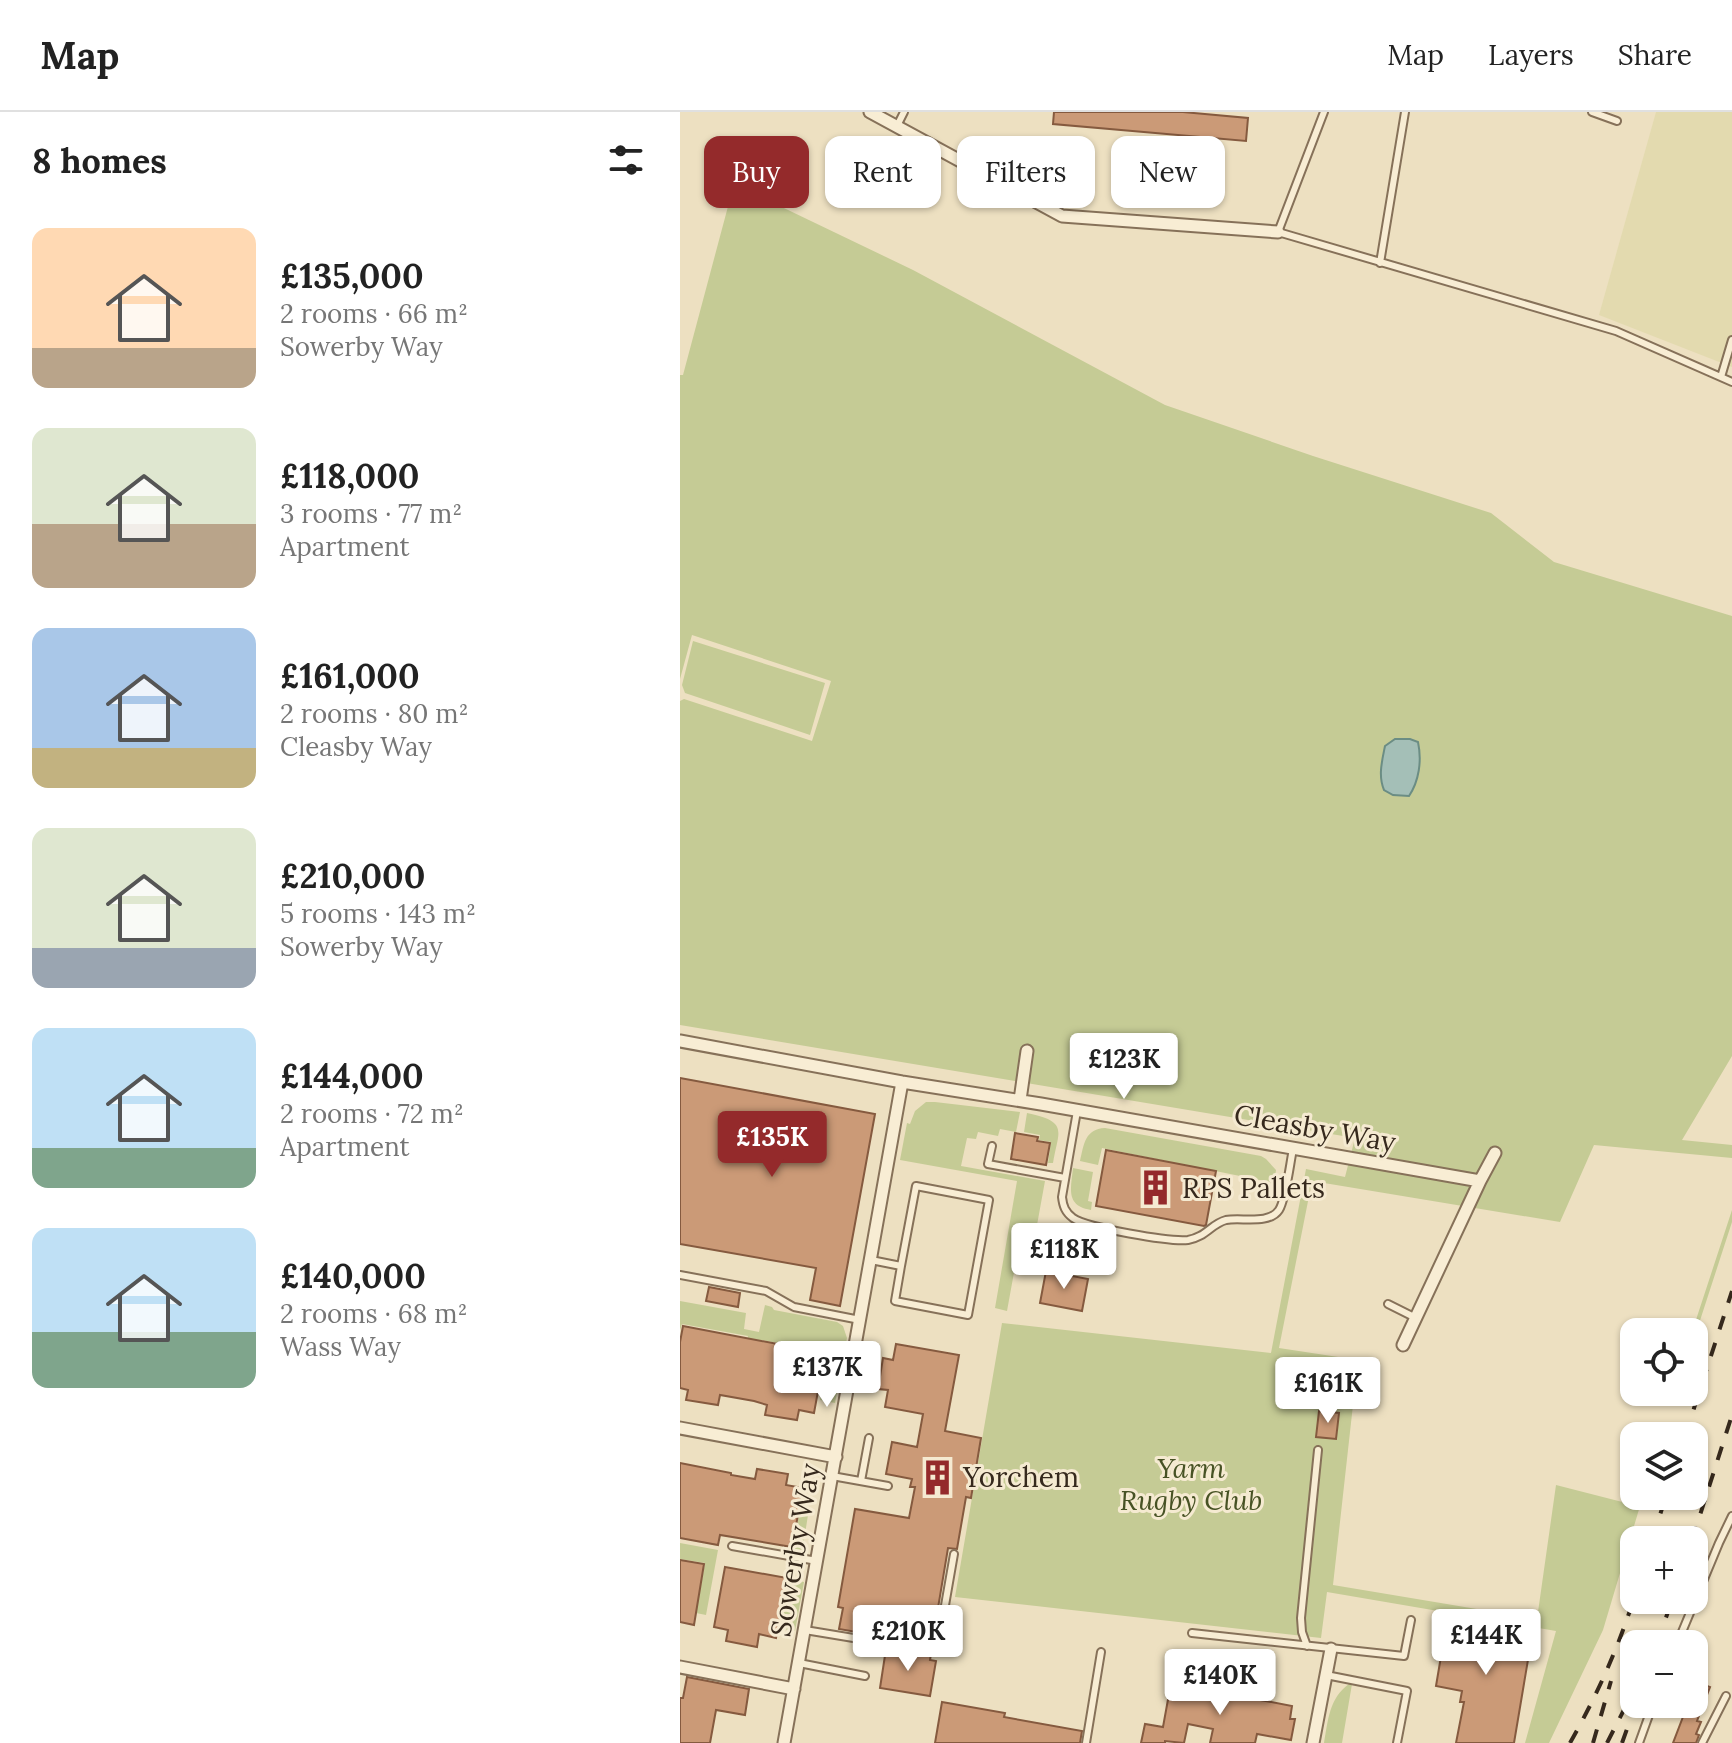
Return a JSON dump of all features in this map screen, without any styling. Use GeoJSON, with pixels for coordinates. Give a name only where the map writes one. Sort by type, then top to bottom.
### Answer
{"type":"FeatureCollection","features":[{"type":"Feature","properties":{"kind":"street"},"geometry":{"type":"LineString","coordinates":[[870,112],[1062,216],[1278,232]]}},
{"type":"Feature","properties":{"kind":"street","name":"Cleasby Way"},"geometry":{"type":"LineString","coordinates":[[680,1041],[1480,1181]]}},
{"type":"Feature","properties":{"kind":"street"},"geometry":{"type":"LineString","coordinates":[[1020,1100],[1027,1051]]}},
{"type":"Feature","properties":{"kind":"street","name":"Sowerby Way"},"geometry":{"type":"LineString","coordinates":[[784,1743],[902,1082]]}},
{"type":"Feature","properties":{"kind":"street"},"geometry":{"type":"LineString","coordinates":[[1403,1345],[1495,1153]]}},
{"type":"Feature","properties":{"kind":"street"},"geometry":{"type":"LineString","coordinates":[[680,1428],[836,1457]]}},
{"type":"Feature","properties":{"kind":"street"},"geometry":{"type":"LineString","coordinates":[[1313,1743],[1331,1649]]}},
{"type":"Feature","properties":{"kind":"street"},"geometry":{"type":"LineString","coordinates":[[680,1667],[794,1689]]}},
{"type":"Feature","properties":{"kind":"lane"},"geometry":{"type":"LineString","coordinates":[[897,126],[904,112]]}},
{"type":"Feature","properties":{"kind":"lane"},"geometry":{"type":"LineString","coordinates":[[1324,112],[1278,232],[1616,331],[1732,382]]}},
{"type":"Feature","properties":{"kind":"lane"},"geometry":{"type":"LineString","coordinates":[[1380,263],[1405,112]]}},
{"type":"Feature","properties":{"kind":"lane"},"geometry":{"type":"LineString","coordinates":[[1592,112],[1617,121]]}},
{"type":"Feature","properties":{"kind":"lane"},"geometry":{"type":"LineString","coordinates":[[1721,377],[1732,340]]}},
{"type":"Feature","properties":{"kind":"lane"},"geometry":{"type":"LineString","coordinates":[[1077,1111],[1062,1197],[1064,1208],[1072,1217],[1087,1224],[1170,1240],[1189,1240],[1206,1234],[1223,1221],[1262,1219],[1273,1215],[1283,1200],[1293,1148]]}},
{"type":"Feature","properties":{"kind":"lane"},"geometry":{"type":"LineString","coordinates":[[992,1146],[988,1164],[1065,1178]]}},
{"type":"Feature","properties":{"kind":"lane"},"geometry":{"type":"LineString","coordinates":[[916,1186],[989,1200],[968,1315],[895,1301],[901,1266],[916,1186]]}},
{"type":"Feature","properties":{"kind":"lane"},"geometry":{"type":"LineString","coordinates":[[871,1260],[901,1266]]}},
{"type":"Feature","properties":{"kind":"lane"},"geometry":{"type":"LineString","coordinates":[[680,1275],[766,1291],[794,1307],[860,1320]]}},
{"type":"Feature","properties":{"kind":"lane"},"geometry":{"type":"LineString","coordinates":[[1388,1304],[1416,1318]]}},
{"type":"Feature","properties":{"kind":"lane"},"geometry":{"type":"LineString","coordinates":[[861,1481],[869,1438]]}},
{"type":"Feature","properties":{"kind":"lane"},"geometry":{"type":"LineString","coordinates":[[1307,1646],[1301,1618],[1318,1450]]}},
{"type":"Feature","properties":{"kind":"lane"},"geometry":{"type":"LineString","coordinates":[[832,1476],[888,1486]]}},
{"type":"Feature","properties":{"kind":"lane"},"geometry":{"type":"LineString","coordinates":[[1683,1630],[1732,1516]]}},
{"type":"Feature","properties":{"kind":"lane"},"geometry":{"type":"LineString","coordinates":[[732,1546],[817,1561]]}},
{"type":"Feature","properties":{"kind":"lane"},"geometry":{"type":"LineString","coordinates":[[805,1630],[920,1649],[934,1647],[940,1634],[954,1554]]}},
{"type":"Feature","properties":{"kind":"lane"},"geometry":{"type":"LineString","coordinates":[[1192,1633],[1404,1656],[1411,1620]]}},
{"type":"Feature","properties":{"kind":"lane"},"geometry":{"type":"LineString","coordinates":[[1086,1743],[1101,1652]]}},
{"type":"Feature","properties":{"kind":"lane"},"geometry":{"type":"LineString","coordinates":[[799,1663],[865,1676]]}},
{"type":"Feature","properties":{"kind":"lane"},"geometry":{"type":"LineString","coordinates":[[1326,1675],[1407,1691],[1397,1743]]}},
{"type":"Feature","properties":{"kind":"lane"},"geometry":{"type":"LineString","coordinates":[[1702,1743],[1726,1696]]}},
{"type":"Feature","properties":{"kind":"lane"},"geometry":{"type":"LineString","coordinates":[[1639,1743],[1648,1718]]}},
{"type":"Feature","properties":{"kind":"shaded area"},"geometry":{"type":"Polygon","coordinates":[[[1656,112],[1732,112],[1732,367],[1599,315],[1656,112]]]}},
{"type":"Feature","properties":{"kind":"green space","name":"Yarm Rugby Club"},"geometry":{"type":"Polygon","coordinates":[[[728,208],[784,208],[913,270],[1165,405],[1491,513],[1554,562],[1732,616],[1732,1056],[1682,1140],[1732,1145],[1732,1158],[1594,1145],[1560,1222],[1312,1181],[1279,1348],[1358,1360],[1333,1585],[1537,1619],[1556,1485],[1620,1501],[1620,1510],[1639,1510],[1634,1526],[1620,1526],[1620,1573],[1603,1630],[1549,1743],[1525,1743],[1556,1631],[1327,1592],[1321,1638],[955,1597],[1002,1323],[1271,1353],[1306,1169],[1345,1177],[1355,1138],[680,1025],[680,701],[684,699],[812,741],[831,681],[692,635],[680,679],[680,375],[683,375],[728,208]]]}},
{"type":"Feature","properties":{"kind":"green space"},"geometry":{"type":"Polygon","coordinates":[[[693,641],[825,683],[810,735],[685,693],[682,685],[693,641]]]}},
{"type":"Feature","properties":{"kind":"green space"},"geometry":{"type":"Polygon","coordinates":[[[926,1102],[1020,1112],[1016,1132],[1000,1129],[998,1136],[978,1132],[976,1139],[967,1138],[961,1166],[1045,1181],[1029,1269],[1015,1267],[1007,1311],[995,1308],[1017,1181],[900,1160],[907,1123],[910,1124],[915,1111],[926,1102]]]}},
{"type":"Feature","properties":{"kind":"green space"},"geometry":{"type":"Polygon","coordinates":[[[1027,1113],[1050,1120],[1058,1129],[1053,1163],[1048,1163],[1051,1142],[1039,1140],[1040,1135],[1024,1132],[1027,1113]]]}},
{"type":"Feature","properties":{"kind":"green space"},"geometry":{"type":"Polygon","coordinates":[[[1105,1128],[1261,1156],[1276,1170],[1274,1183],[1102,1148],[1098,1165],[1080,1161],[1089,1134],[1105,1128]]]}},
{"type":"Feature","properties":{"kind":"green space"},"geometry":{"type":"Polygon","coordinates":[[[1073,1168],[1093,1172],[1088,1201],[1092,1202],[1091,1210],[1077,1205],[1073,1200],[1073,1168]]]}},
{"type":"Feature","properties":{"kind":"green space"},"geometry":{"type":"Polygon","coordinates":[[[1732,1210],[1732,1222],[1701,1318],[1697,1318],[1732,1210]]]}},
{"type":"Feature","properties":{"kind":"green space"},"geometry":{"type":"Polygon","coordinates":[[[680,1301],[746,1313],[744,1329],[759,1332],[765,1305],[774,1310],[837,1322],[843,1326],[847,1338],[835,1403],[820,1400],[828,1353],[762,1340],[757,1368],[738,1390],[748,1336],[682,1324],[680,1330],[680,1301]]]}},
{"type":"Feature","properties":{"kind":"green space"},"geometry":{"type":"Polygon","coordinates":[[[799,1514],[808,1515],[802,1553],[793,1551],[799,1514]]]}},
{"type":"Feature","properties":{"kind":"green space"},"geometry":{"type":"Polygon","coordinates":[[[680,1543],[718,1550],[706,1615],[696,1613],[705,1563],[680,1559],[680,1543]]]}},
{"type":"Feature","properties":{"kind":"green space"},"geometry":{"type":"Polygon","coordinates":[[[787,1579],[804,1582],[795,1631],[778,1628],[787,1579]]]}},
{"type":"Feature","properties":{"kind":"green space"},"geometry":{"type":"Polygon","coordinates":[[[1352,1684],[1342,1743],[1324,1743],[1333,1703],[1352,1684]]]}},
{"type":"Feature","properties":{"kind":"water"},"geometry":{"type":"Polygon","coordinates":[[[1395,739],[1418,742],[1419,770],[1409,796],[1393,795],[1382,785],[1385,746],[1395,739]]]}},
{"type":"Feature","properties":{"kind":"building"},"geometry":{"type":"Polygon","coordinates":[[[1054,112],[1183,112],[1248,118],[1246,141],[1225,139],[1225,136],[1189,136],[1053,124],[1054,112]]]}},
{"type":"Feature","properties":{"kind":"building"},"geometry":{"type":"Polygon","coordinates":[[[680,1078],[875,1114],[840,1306],[810,1300],[816,1268],[680,1244],[680,1078]]]}},
{"type":"Feature","properties":{"kind":"building"},"geometry":{"type":"Polygon","coordinates":[[[1015,1133],[1038,1137],[1037,1141],[1050,1143],[1046,1165],[1011,1159],[1015,1133]]]}},
{"type":"Feature","properties":{"kind":"building","name":"RPS Pallets"},"geometry":{"type":"Polygon","coordinates":[[[1106,1150],[1216,1171],[1206,1225],[1096,1206],[1106,1150]]]}},
{"type":"Feature","properties":{"kind":"building"},"geometry":{"type":"Polygon","coordinates":[[[1046,1271],[1088,1279],[1082,1311],[1040,1303],[1046,1271]]]}},
{"type":"Feature","properties":{"kind":"building"},"geometry":{"type":"Polygon","coordinates":[[[709,1287],[740,1293],[738,1307],[706,1301],[709,1287]]]}},
{"type":"Feature","properties":{"kind":"building"},"geometry":{"type":"Polygon","coordinates":[[[683,1326],[825,1353],[814,1413],[799,1410],[797,1420],[765,1415],[767,1405],[754,1401],[720,1395],[718,1405],[686,1400],[688,1390],[680,1388],[683,1326]]]}},
{"type":"Feature","properties":{"kind":"building"},"geometry":{"type":"Polygon","coordinates":[[[896,1344],[959,1355],[945,1431],[981,1438],[971,1498],[966,1497],[957,1549],[948,1548],[934,1632],[930,1642],[920,1643],[839,1629],[843,1608],[838,1607],[855,1509],[909,1518],[915,1487],[910,1487],[912,1479],[886,1474],[892,1442],[917,1447],[923,1414],[885,1407],[888,1390],[878,1389],[883,1358],[893,1360],[896,1344]]]}},
{"type":"Feature","properties":{"kind":"building"},"geometry":{"type":"Polygon","coordinates":[[[1310,1359],[1333,1396],[1314,1407],[1291,1371],[1310,1359]]]}},
{"type":"Feature","properties":{"kind":"building"},"geometry":{"type":"Polygon","coordinates":[[[1319,1411],[1339,1413],[1336,1439],[1316,1437],[1319,1411]]]}},
{"type":"Feature","properties":{"kind":"building"},"geometry":{"type":"Polygon","coordinates":[[[680,1463],[755,1479],[757,1469],[788,1474],[786,1485],[803,1488],[792,1547],[720,1535],[718,1545],[680,1538],[680,1463]]]}},
{"type":"Feature","properties":{"kind":"building"},"geometry":{"type":"Polygon","coordinates":[[[680,1560],[704,1564],[694,1625],[680,1622],[680,1560]]]}},
{"type":"Feature","properties":{"kind":"building"},"geometry":{"type":"Polygon","coordinates":[[[725,1567],[787,1578],[776,1638],[759,1634],[757,1647],[726,1641],[728,1630],[714,1627],[725,1567]]]}},
{"type":"Feature","properties":{"kind":"building"},"geometry":{"type":"Polygon","coordinates":[[[1448,1615],[1533,1630],[1514,1743],[1456,1743],[1464,1702],[1460,1702],[1462,1691],[1436,1686],[1448,1615]]]}},
{"type":"Feature","properties":{"kind":"building"},"geometry":{"type":"Polygon","coordinates":[[[886,1649],[931,1654],[930,1660],[936,1661],[930,1696],[880,1688],[886,1649]]]}},
{"type":"Feature","properties":{"kind":"building"},"geometry":{"type":"Polygon","coordinates":[[[687,1677],[749,1689],[745,1715],[716,1710],[710,1743],[680,1743],[680,1698],[683,1698],[687,1677]]]}},
{"type":"Feature","properties":{"kind":"building"},"geometry":{"type":"Polygon","coordinates":[[[1171,1683],[1292,1706],[1290,1719],[1295,1719],[1291,1740],[1257,1734],[1255,1743],[1210,1743],[1213,1729],[1188,1724],[1184,1743],[1141,1743],[1145,1724],[1163,1727],[1171,1683]]]}},
{"type":"Feature","properties":{"kind":"building"},"geometry":{"type":"Polygon","coordinates":[[[942,1702],[1082,1731],[1080,1743],[935,1743],[942,1702]]]}},
{"type":"Feature","properties":{"kind":"building"},"geometry":{"type":"Polygon","coordinates":[[[1683,1718],[1698,1718],[1697,1721],[1701,1722],[1696,1743],[1673,1743],[1683,1718]]]}},
{"type":"Feature","properties":{"kind":"railway"},"geometry":{"type":"LineString","coordinates":[[1690,1422],[1732,1291]]}},
{"type":"Feature","properties":{"kind":"railway"},"geometry":{"type":"LineString","coordinates":[[1696,1526],[1732,1415]]}},
{"type":"Feature","properties":{"kind":"railway"},"geometry":{"type":"LineString","coordinates":[[1656,1526],[1662,1510]]}},
{"type":"Feature","properties":{"kind":"railway"},"geometry":{"type":"LineString","coordinates":[[1570,1743],[1606,1672],[1629,1614]]}},
{"type":"Feature","properties":{"kind":"railway"},"geometry":{"type":"LineString","coordinates":[[1662,1630],[1667,1614]]}},
{"type":"Feature","properties":{"kind":"railway"},"geometry":{"type":"LineString","coordinates":[[1593,1743],[1611,1681]]}},
{"type":"Feature","properties":{"kind":"railway"},"geometry":{"type":"LineString","coordinates":[[1607,1743],[1620,1717]]}},
{"type":"Feature","properties":{"kind":"railway"},"geometry":{"type":"LineString","coordinates":[[1622,1743],[1631,1718]]}},
{"type":"Feature","properties":{"kind":"place","name":"RPS Pallets"},"geometry":{"type":"Point","coordinates":[1156,1188]}},
{"type":"Feature","properties":{"kind":"place","name":"Yorchem"},"geometry":{"type":"Point","coordinates":[937,1477]}}]}
